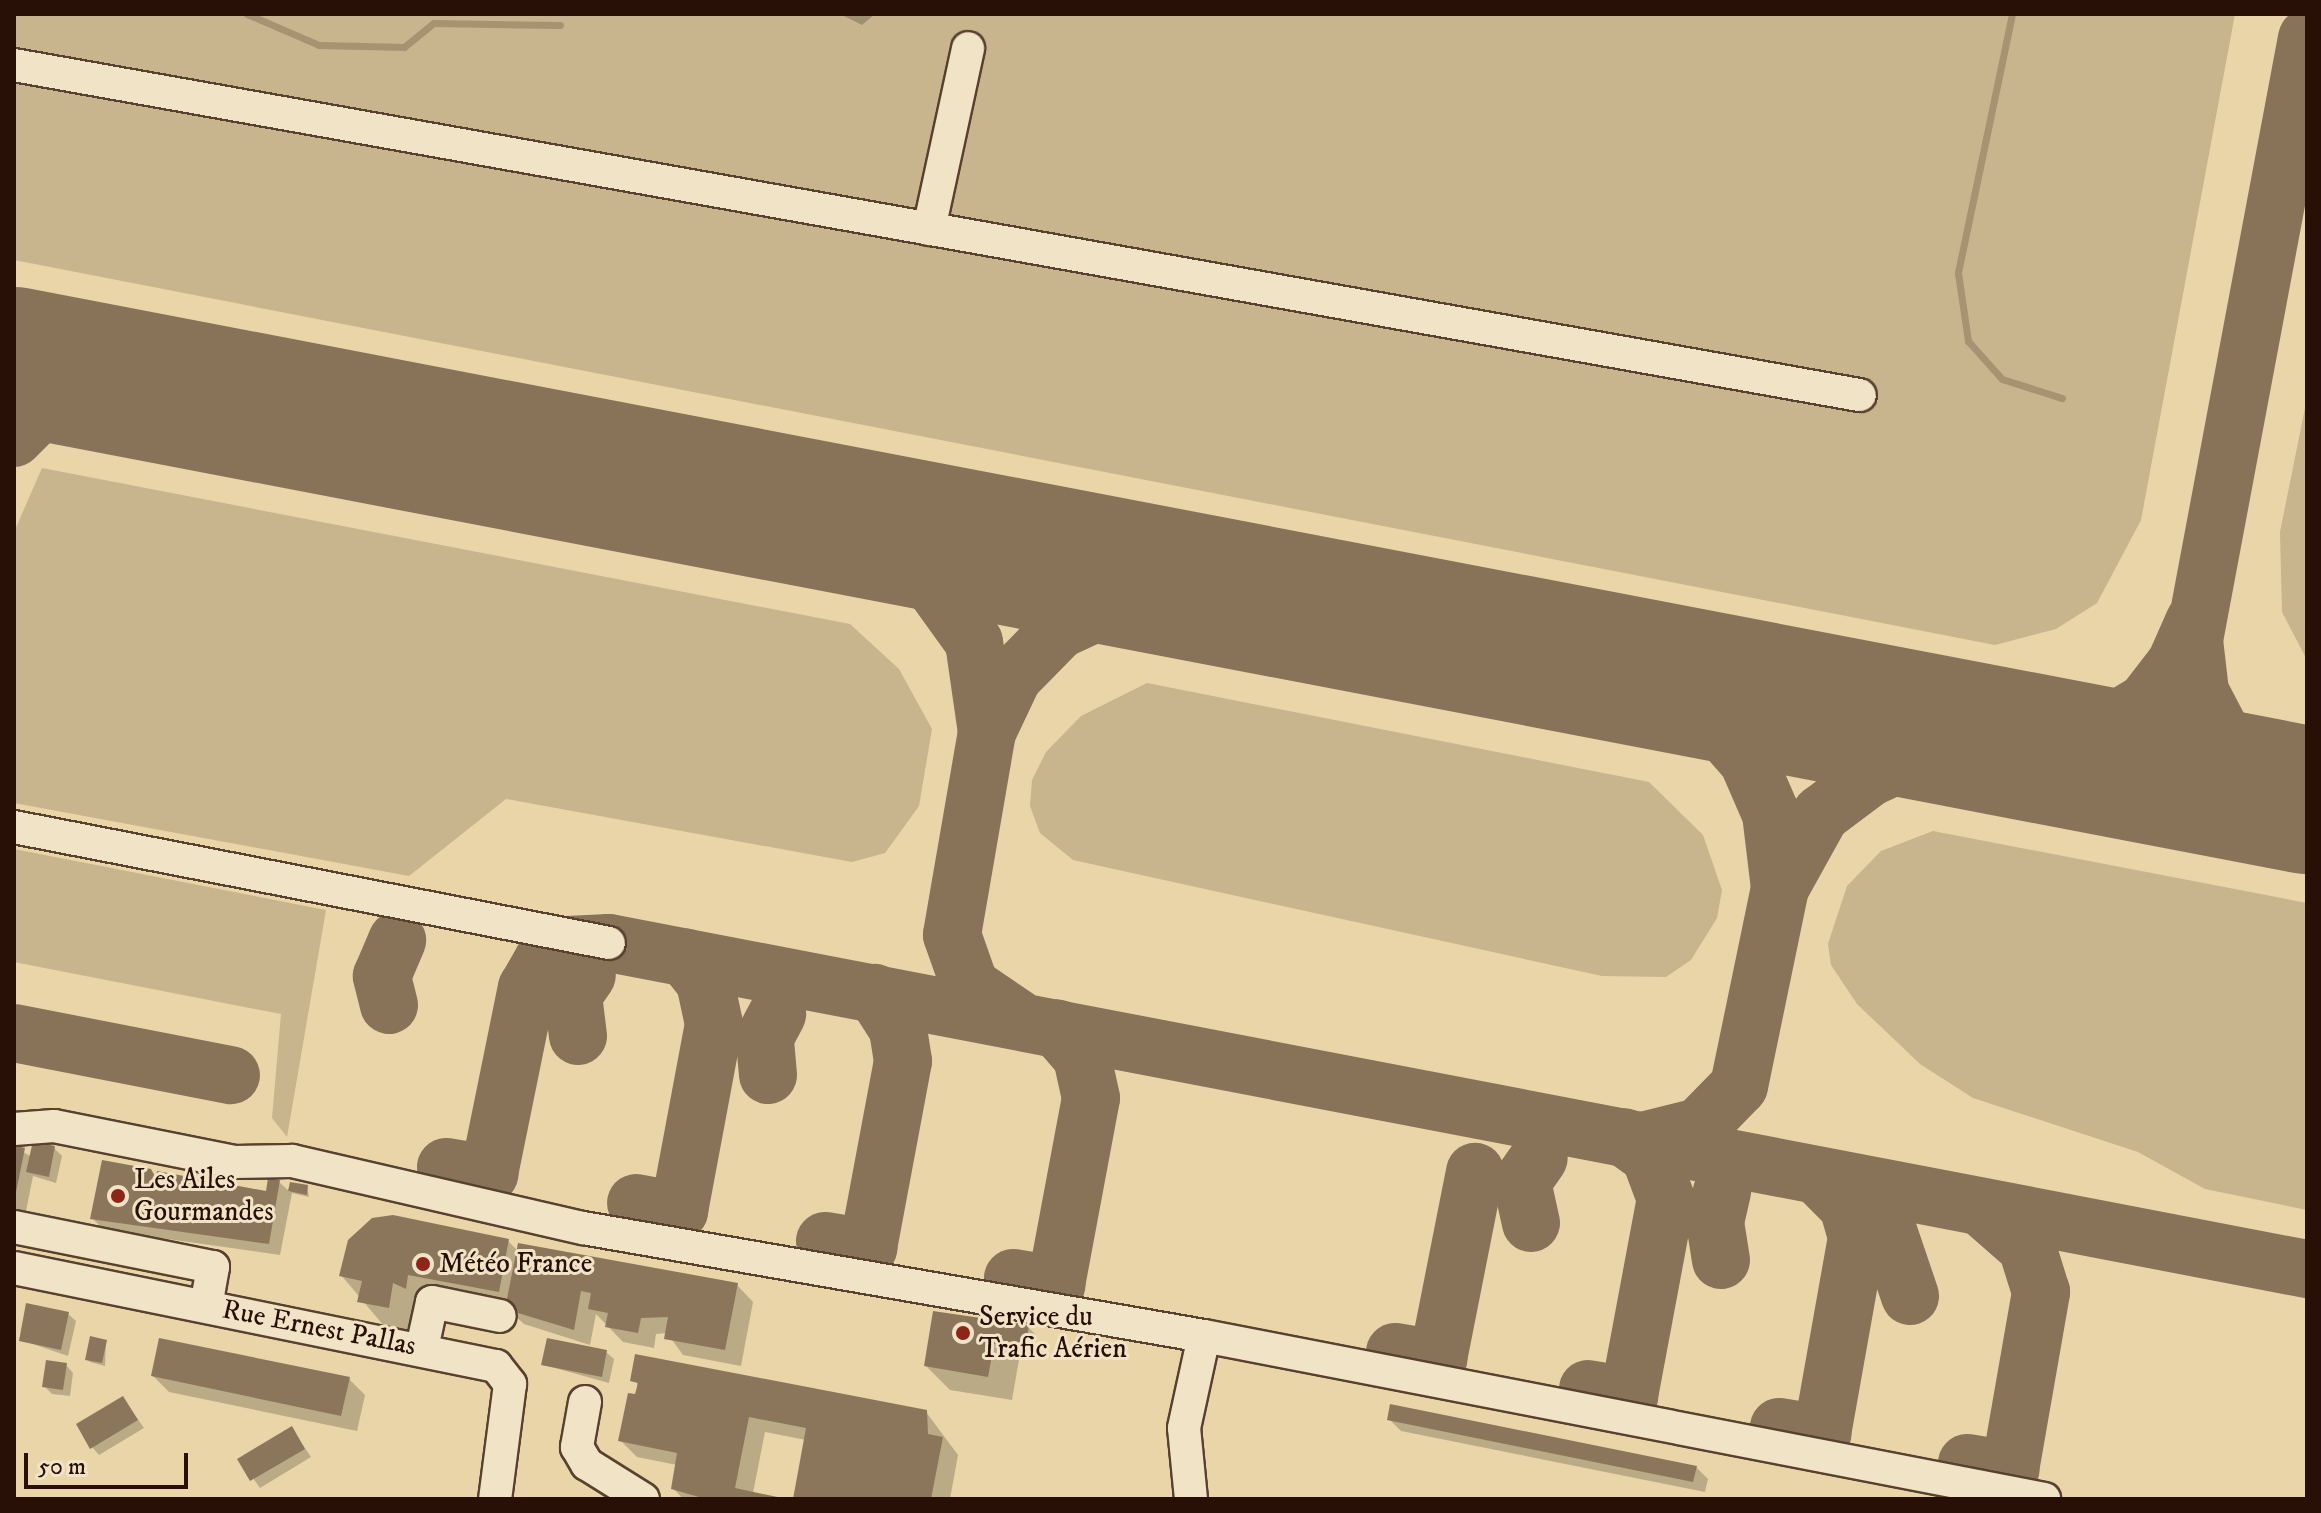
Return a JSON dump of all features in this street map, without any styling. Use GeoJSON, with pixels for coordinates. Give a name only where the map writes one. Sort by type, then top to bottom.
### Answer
{"type":"FeatureCollection","features":[{"type":"Feature","properties":{"kind":"street"},"geometry":{"type":"LineString","coordinates":[[929,229],[968,48]]}},
{"type":"Feature","properties":{"kind":"street"},"geometry":{"type":"LineString","coordinates":[[14,65],[1860,395]]}},
{"type":"Feature","properties":{"kind":"street"},"geometry":{"type":"LineString","coordinates":[[14,827],[609,943]]}},
{"type":"Feature","properties":{"kind":"street"},"geometry":{"type":"LineString","coordinates":[[14,1129],[54,1126],[234,1162],[292,1161],[583,1228],[1204,1336],[2044,1499]]}},
{"type":"Feature","properties":{"kind":"street"},"geometry":{"type":"LineString","coordinates":[[14,1227],[213,1267],[206,1305]]}},
{"type":"Feature","properties":{"kind":"street"},"geometry":{"type":"LineString","coordinates":[[78,1280],[87,1241]]}},
{"type":"Feature","properties":{"kind":"street","name":"Rue Ernest Pallas"},"geometry":{"type":"LineString","coordinates":[[14,1268],[481,1361],[508,1378],[493,1495]]}},
{"type":"Feature","properties":{"kind":"street"},"geometry":{"type":"LineString","coordinates":[[422,1348],[432,1302],[500,1316]]}},
{"type":"Feature","properties":{"kind":"street"},"geometry":{"type":"LineString","coordinates":[[1191,1499],[1184,1428],[1204,1336]]}},
{"type":"Feature","properties":{"kind":"street"},"geometry":{"type":"LineString","coordinates":[[585,1402],[577,1447],[587,1464],[643,1499]]}},
{"type":"Feature","properties":{"kind":"shaded area"},"geometry":{"type":"Polygon","coordinates":[[[14,14],[2235,14],[2141,520],[2097,603],[2056,629],[1995,645],[14,260],[14,14]]]}},
{"type":"Feature","properties":{"kind":"shaded area"},"geometry":{"type":"Polygon","coordinates":[[[2307,398],[2307,660],[2282,612],[2280,532],[2307,398]]]}},
{"type":"Feature","properties":{"kind":"shaded area"},"geometry":{"type":"Polygon","coordinates":[[[42,468],[850,624],[899,669],[932,729],[919,806],[885,853],[852,862],[506,799],[409,876],[14,803],[14,532],[42,468]]]}},
{"type":"Feature","properties":{"kind":"shaded area"},"geometry":{"type":"Polygon","coordinates":[[[1147,683],[1649,782],[1703,835],[1722,890],[1717,918],[1691,960],[1666,977],[1602,976],[1073,860],[1040,833],[1030,806],[1032,780],[1046,752],[1081,716],[1147,683]]]}},
{"type":"Feature","properties":{"kind":"shaded area"},"geometry":{"type":"Polygon","coordinates":[[[1933,831],[2307,903],[2307,1210],[2205,1189],[2138,1152],[1973,1098],[1920,1064],[1857,1004],[1831,965],[1828,944],[1847,886],[1881,851],[1933,831]]]}},
{"type":"Feature","properties":{"kind":"shaded area"},"geometry":{"type":"Polygon","coordinates":[[[14,849],[326,910],[287,1137],[272,1118],[281,1014],[14,962],[14,849]]]}},
{"type":"Feature","properties":{"kind":"building"},"geometry":{"type":"Polygon","coordinates":[[[33,1141],[55,1146],[49,1177],[26,1172],[33,1141]]]}},
{"type":"Feature","properties":{"kind":"building"},"geometry":{"type":"Polygon","coordinates":[[[14,1145],[25,1148],[15,1197],[14,1196],[14,1145]]]}},
{"type":"Feature","properties":{"kind":"building"},"geometry":{"type":"Polygon","coordinates":[[[102,1160],[151,1169],[156,1178],[157,1171],[266,1191],[268,1178],[280,1180],[269,1244],[90,1219],[102,1160]]]}},
{"type":"Feature","properties":{"kind":"building"},"geometry":{"type":"Polygon","coordinates":[[[290,1182],[308,1185],[307,1195],[288,1191],[290,1182]]]}},
{"type":"Feature","properties":{"kind":"building","name":"Météo France"},"geometry":{"type":"Polygon","coordinates":[[[393,1215],[509,1239],[499,1292],[408,1275],[406,1289],[393,1283],[389,1308],[357,1302],[362,1281],[339,1276],[348,1240],[372,1218],[393,1215]]]}},
{"type":"Feature","properties":{"kind":"building"},"geometry":{"type":"Polygon","coordinates":[[[518,1243],[738,1283],[725,1350],[664,1339],[668,1317],[641,1318],[638,1333],[605,1327],[608,1313],[588,1309],[591,1293],[581,1291],[574,1330],[505,1309],[518,1243]]]}},
{"type":"Feature","properties":{"kind":"building"},"geometry":{"type":"Polygon","coordinates":[[[26,1303],[69,1312],[61,1350],[19,1341],[26,1303]]]}},
{"type":"Feature","properties":{"kind":"building","name":"Service du Trafic Aérien"},"geometry":{"type":"Polygon","coordinates":[[[933,1311],[1029,1325],[1025,1350],[994,1344],[988,1377],[924,1366],[933,1311]]]}},
{"type":"Feature","properties":{"kind":"building"},"geometry":{"type":"Polygon","coordinates":[[[90,1336],[107,1340],[102,1363],[85,1360],[90,1336]]]}},
{"type":"Feature","properties":{"kind":"building"},"geometry":{"type":"Polygon","coordinates":[[[159,1338],[350,1377],[341,1416],[151,1376],[159,1338]]]}},
{"type":"Feature","properties":{"kind":"building"},"geometry":{"type":"Polygon","coordinates":[[[547,1338],[607,1350],[602,1377],[541,1365],[547,1338]]]}},
{"type":"Feature","properties":{"kind":"building"},"geometry":{"type":"Polygon","coordinates":[[[635,1354],[927,1410],[928,1434],[943,1437],[931,1499],[793,1499],[806,1428],[749,1417],[735,1488],[787,1499],[706,1499],[671,1489],[677,1453],[618,1441],[628,1393],[635,1394],[638,1383],[630,1381],[635,1354]]]}},
{"type":"Feature","properties":{"kind":"building"},"geometry":{"type":"Polygon","coordinates":[[[46,1360],[67,1363],[63,1390],[42,1387],[46,1360]]]}},
{"type":"Feature","properties":{"kind":"building"},"geometry":{"type":"Polygon","coordinates":[[[123,1396],[138,1420],[90,1449],[76,1424],[123,1396]]]}},
{"type":"Feature","properties":{"kind":"building"},"geometry":{"type":"Polygon","coordinates":[[[1390,1404],[1697,1466],[1693,1482],[1387,1420],[1390,1404]]]}},
{"type":"Feature","properties":{"kind":"building"},"geometry":{"type":"Polygon","coordinates":[[[292,1426],[305,1449],[250,1481],[237,1459],[292,1426]]]}},
{"type":"Feature","properties":{"kind":"waterway"},"geometry":{"type":"LineString","coordinates":[[247,14],[319,45],[404,47],[434,23],[560,25]]}},
{"type":"Feature","properties":{"kind":"waterway"},"geometry":{"type":"LineString","coordinates":[[2012,14],[1958,273],[1968,341],[2002,379],[2062,398]]}},
{"type":"Feature","properties":{"kind":"taxiway"},"geometry":{"type":"LineString","coordinates":[[2307,38],[2194,640],[2200,692],[2223,736],[2264,776],[2307,798]]}},
{"type":"Feature","properties":{"kind":"taxiway"},"geometry":{"type":"LineString","coordinates":[[14,438],[59,393],[138,385]]}},
{"type":"Feature","properties":{"kind":"taxiway"},"geometry":{"type":"LineString","coordinates":[[824,515],[878,537],[923,571],[974,642],[987,732],[952,935],[970,986],[1017,1018]]}},
{"type":"Feature","properties":{"kind":"taxiway"},"geometry":{"type":"LineString","coordinates":[[987,732],[1013,677],[1059,630],[1128,598],[1200,591]]}},
{"type":"Feature","properties":{"kind":"taxiway"},"geometry":{"type":"LineString","coordinates":[[1780,888],[1821,814],[1869,778],[1928,751],[2093,734],[2146,702],[2176,663],[2194,622]]}},
{"type":"Feature","properties":{"kind":"taxiway"},"geometry":{"type":"LineString","coordinates":[[1643,1141],[1699,1127],[1739,1086],[1780,888],[1771,814],[1748,761],[1707,714],[1648,676]]}},
{"type":"Feature","properties":{"kind":"taxiway"},"geometry":{"type":"LineString","coordinates":[[389,1005],[382,976],[397,940]]}},
{"type":"Feature","properties":{"kind":"taxiway"},"geometry":{"type":"LineString","coordinates":[[446,1167],[489,1174],[527,988],[543,960],[568,945],[609,943],[2307,1269]]}},
{"type":"Feature","properties":{"kind":"taxiway"},"geometry":{"type":"LineString","coordinates":[[636,1203],[679,1211],[714,1024],[705,982],[686,958]]}},
{"type":"Feature","properties":{"kind":"taxiway"},"geometry":{"type":"LineString","coordinates":[[578,1036],[573,995],[587,975]]}},
{"type":"Feature","properties":{"kind":"taxiway"},"geometry":{"type":"LineString","coordinates":[[825,1241],[868,1248],[903,1061],[898,1029],[875,993]]}},
{"type":"Feature","properties":{"kind":"taxiway"},"geometry":{"type":"LineString","coordinates":[[768,1075],[765,1037],[777,1014]]}},
{"type":"Feature","properties":{"kind":"taxiway"},"geometry":{"type":"LineString","coordinates":[[1013,1278],[1056,1285],[1091,1098],[1082,1057],[1057,1028]]}},
{"type":"Feature","properties":{"kind":"taxiway"},"geometry":{"type":"LineString","coordinates":[[14,1033],[231,1075]]}},
{"type":"Feature","properties":{"kind":"taxiway"},"geometry":{"type":"LineString","coordinates":[[1588,1389],[1629,1396],[1666,1199],[1650,1156],[1624,1137]]}},
{"type":"Feature","properties":{"kind":"taxiway"},"geometry":{"type":"LineString","coordinates":[[1531,1223],[1522,1182],[1539,1158]]}},
{"type":"Feature","properties":{"kind":"taxiway"},"geometry":{"type":"LineString","coordinates":[[1395,1352],[1438,1359],[1475,1172]]}},
{"type":"Feature","properties":{"kind":"taxiway"},"geometry":{"type":"LineString","coordinates":[[1779,1427],[1822,1434],[1857,1237],[1848,1206],[1818,1176]]}},
{"type":"Feature","properties":{"kind":"taxiway"},"geometry":{"type":"LineString","coordinates":[[1721,1260],[1715,1222],[1722,1191]]}},
{"type":"Feature","properties":{"kind":"taxiway"},"geometry":{"type":"LineString","coordinates":[[1967,1463],[2010,1470],[2041,1292],[2027,1247],[1981,1207]]}},
{"type":"Feature","properties":{"kind":"taxiway"},"geometry":{"type":"LineString","coordinates":[[1886,1225],[1910,1296]]}},
{"type":"Feature","properties":{"kind":"runway"},"geometry":{"type":"LineString","coordinates":[[14,361],[2307,800]]}},
{"type":"Feature","properties":{"kind":"place","name":"Les Ailes Gourmandes"},"geometry":{"type":"Point","coordinates":[118,1196]}},
{"type":"Feature","properties":{"kind":"place","name":"Météo France"},"geometry":{"type":"Point","coordinates":[423,1264]}},
{"type":"Feature","properties":{"kind":"place","name":"Service du Trafic Aérien"},"geometry":{"type":"Point","coordinates":[963,1333]}}]}
